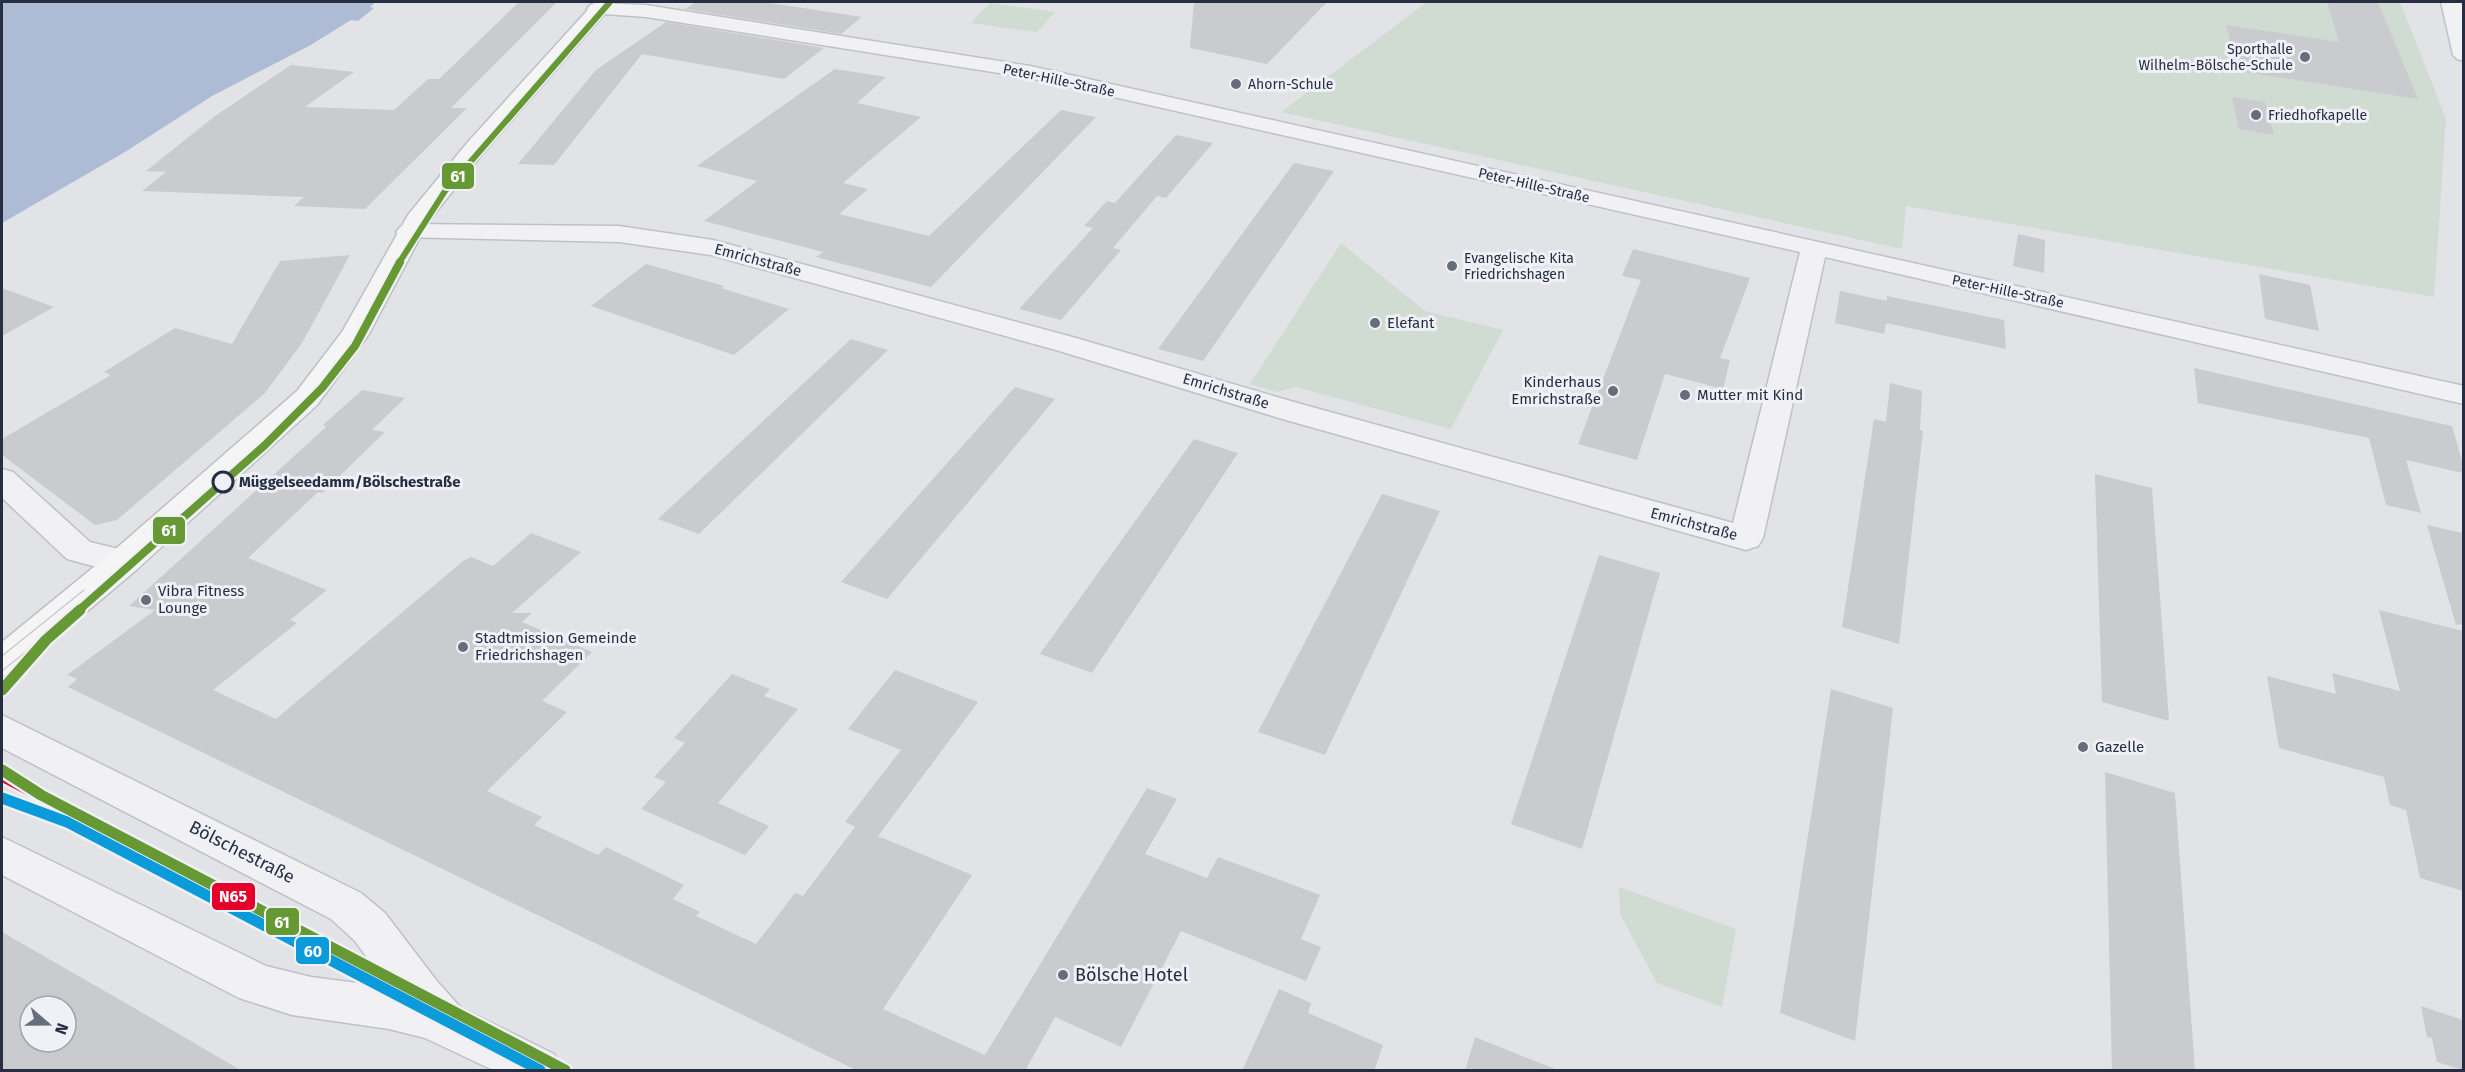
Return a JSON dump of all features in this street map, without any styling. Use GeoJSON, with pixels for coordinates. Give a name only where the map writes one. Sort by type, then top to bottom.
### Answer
{"type":"FeatureCollection","features":[{"type":"Feature","properties":{"kind":"main road"},"geometry":{"type":"LineString","coordinates":[[2,662],[123,562],[254,448],[315,388],[355,334],[409,232],[474,148],[601,5]]}},
{"type":"Feature","properties":{"kind":"street"},"geometry":{"type":"LineString","coordinates":[[2451,2],[2463,55]]}},
{"type":"Feature","properties":{"kind":"street","name":"Peter-Hille-Straße"},"geometry":{"type":"LineString","coordinates":[[601,5],[1030,72],[2323,361],[2399,382],[2463,395]]}},
{"type":"Feature","properties":{"kind":"street","name":"Emrichstraße"},"geometry":{"type":"LineString","coordinates":[[409,232],[520,231],[619,234],[713,248],[1066,344],[1290,411],[1746,538],[1814,248]]}},
{"type":"Feature","properties":{"kind":"street"},"geometry":{"type":"LineString","coordinates":[[2,480],[79,551],[123,562]]}},
{"type":"Feature","properties":{"kind":"street","name":"Bölschestraße"},"geometry":{"type":"LineString","coordinates":[[2,730],[346,906],[370,927],[420,996],[444,1021]]}},
{"type":"Feature","properties":{"kind":"street","name":"Bölschestraße"},"geometry":{"type":"LineString","coordinates":[[2,855],[212,963],[273,991],[406,1011],[444,1021],[538,1071]]}},
{"type":"Feature","properties":{"kind":"shaded area"},"geometry":{"type":"Polygon","coordinates":[[[1427,2],[2400,2],[2446,119],[2434,297],[1906,206],[1902,249],[1281,112],[1427,2]]]}},
{"type":"Feature","properties":{"kind":"shaded area"},"geometry":{"type":"Polygon","coordinates":[[[990,3],[1055,12],[1037,32],[971,23],[990,3]]]}},
{"type":"Feature","properties":{"kind":"shaded area"},"geometry":{"type":"Polygon","coordinates":[[[1341,243],[1425,311],[1503,330],[1451,429],[1296,387],[1277,392],[1250,384],[1341,243]]]}},
{"type":"Feature","properties":{"kind":"shaded area"},"geometry":{"type":"Polygon","coordinates":[[[1619,887],[1736,929],[1722,1007],[1657,983],[1620,914],[1619,887]]]}},
{"type":"Feature","properties":{"kind":"water"},"geometry":{"type":"Polygon","coordinates":[[[2,2],[376,2],[370,7],[374,8],[358,21],[351,20],[309,46],[212,96],[125,152],[2,223],[2,2]]]}},
{"type":"Feature","properties":{"kind":"building"},"geometry":{"type":"Polygon","coordinates":[[[519,2],[557,2],[451,108],[467,108],[365,209],[294,206],[304,197],[142,191],[166,172],[146,171],[215,116],[291,65],[354,72],[305,107],[394,110],[428,79],[439,79],[519,2]]]}},
{"type":"Feature","properties":{"kind":"building"},"geometry":{"type":"Polygon","coordinates":[[[696,2],[764,2],[862,17],[841,34],[685,9],[696,2]]]}},
{"type":"Feature","properties":{"kind":"building"},"geometry":{"type":"Polygon","coordinates":[[[1194,2],[1327,2],[1267,64],[1190,48],[1194,2]]]}},
{"type":"Feature","properties":{"kind":"building"},"geometry":{"type":"Polygon","coordinates":[[[2327,2],[2378,2],[2418,99],[2238,71],[2226,25],[2339,42],[2327,2]]]}},
{"type":"Feature","properties":{"kind":"building"},"geometry":{"type":"Polygon","coordinates":[[[666,22],[824,48],[784,79],[642,54],[554,165],[518,164],[596,70],[666,22]]]}},
{"type":"Feature","properties":{"kind":"building"},"geometry":{"type":"Polygon","coordinates":[[[835,69],[886,77],[857,103],[921,117],[843,183],[868,189],[839,214],[929,236],[1061,110],[1096,117],[931,287],[816,257],[823,252],[704,221],[757,181],[697,166],[835,69]]]}},
{"type":"Feature","properties":{"kind":"building","name":"Friedhofkapelle"},"geometry":{"type":"Polygon","coordinates":[[[2232,97],[2265,102],[2274,135],[2239,129],[2232,97]]]}},
{"type":"Feature","properties":{"kind":"building"},"geometry":{"type":"Polygon","coordinates":[[[1176,135],[1213,143],[1166,198],[1157,196],[1113,248],[1121,250],[1061,320],[1019,309],[1093,228],[1084,226],[1107,201],[1115,203],[1176,135]]]}},
{"type":"Feature","properties":{"kind":"building"},"geometry":{"type":"Polygon","coordinates":[[[1294,163],[1334,171],[1203,361],[1158,349],[1294,163]]]}},
{"type":"Feature","properties":{"kind":"building"},"geometry":{"type":"Polygon","coordinates":[[[2018,234],[2045,240],[2044,273],[2013,266],[2018,234]]]}},
{"type":"Feature","properties":{"kind":"building"},"geometry":{"type":"Polygon","coordinates":[[[1633,249],[1750,278],[1720,358],[1730,360],[1723,389],[1665,374],[1637,460],[1578,444],[1641,280],[1622,276],[1633,249]]]}},
{"type":"Feature","properties":{"kind":"building"},"geometry":{"type":"Polygon","coordinates":[[[350,255],[302,343],[265,393],[117,520],[95,525],[2,455],[2,439],[111,375],[104,372],[175,328],[232,344],[280,261],[350,255]]]}},
{"type":"Feature","properties":{"kind":"building"},"geometry":{"type":"Polygon","coordinates":[[[646,264],[724,286],[721,288],[789,309],[734,355],[591,306],[646,264]]]}},
{"type":"Feature","properties":{"kind":"building"},"geometry":{"type":"Polygon","coordinates":[[[2259,274],[2310,285],[2319,331],[2265,319],[2259,274]]]}},
{"type":"Feature","properties":{"kind":"building"},"geometry":{"type":"Polygon","coordinates":[[[2,288],[54,307],[2,336],[2,288]]]}},
{"type":"Feature","properties":{"kind":"building"},"geometry":{"type":"Polygon","coordinates":[[[1840,291],[1887,301],[1887,296],[2004,320],[2006,349],[1886,323],[1884,334],[1835,323],[1840,291]]]}},
{"type":"Feature","properties":{"kind":"building"},"geometry":{"type":"Polygon","coordinates":[[[851,339],[888,350],[699,534],[658,519],[851,339]]]}},
{"type":"Feature","properties":{"kind":"building"},"geometry":{"type":"Polygon","coordinates":[[[2194,368],[2452,426],[2463,464],[2463,473],[2406,460],[2421,513],[2386,505],[2369,438],[2198,403],[2194,368]]]}},
{"type":"Feature","properties":{"kind":"building"},"geometry":{"type":"Polygon","coordinates":[[[1890,383],[1922,391],[1920,430],[1923,431],[1899,644],[1842,627],[1874,419],[1886,422],[1890,383]]]}},
{"type":"Feature","properties":{"kind":"building"},"geometry":{"type":"Polygon","coordinates":[[[1015,387],[1055,399],[887,599],[841,582],[1015,387]]]}},
{"type":"Feature","properties":{"kind":"building"},"geometry":{"type":"Polygon","coordinates":[[[362,390],[405,398],[372,430],[385,432],[322,493],[318,492],[248,558],[327,590],[290,620],[297,623],[213,690],[276,719],[463,561],[471,557],[493,566],[531,533],[581,552],[512,613],[532,613],[522,622],[592,652],[542,701],[567,712],[487,791],[542,817],[534,825],[598,855],[606,847],[684,885],[673,899],[700,912],[696,916],[756,944],[795,893],[803,896],[855,827],[864,831],[845,822],[901,750],[848,729],[895,670],[978,702],[878,836],[972,875],[883,1009],[985,1055],[1147,788],[1177,799],[1145,854],[1207,878],[1218,857],[1320,895],[1301,939],[1321,947],[1306,981],[1181,931],[1121,1047],[1055,1017],[1025,1071],[858,1071],[68,687],[77,679],[67,675],[155,610],[129,606],[326,427],[323,425],[362,390]]]}},
{"type":"Feature","properties":{"kind":"building"},"geometry":{"type":"Polygon","coordinates":[[[1194,439],[1238,453],[1092,673],[1040,654],[1194,439]]]}},
{"type":"Feature","properties":{"kind":"building"},"geometry":{"type":"Polygon","coordinates":[[[2095,474],[2152,488],[2169,721],[2102,702],[2095,474]]]}},
{"type":"Feature","properties":{"kind":"building"},"geometry":{"type":"Polygon","coordinates":[[[1382,494],[1440,511],[1325,755],[1258,732],[1382,494]]]}},
{"type":"Feature","properties":{"kind":"building"},"geometry":{"type":"Polygon","coordinates":[[[2427,525],[2463,533],[2463,624],[2456,625],[2427,525]]]}},
{"type":"Feature","properties":{"kind":"building"},"geometry":{"type":"Polygon","coordinates":[[[1599,555],[1660,573],[1582,849],[1511,824],[1599,555]]]}},
{"type":"Feature","properties":{"kind":"building"},"geometry":{"type":"Polygon","coordinates":[[[2379,610],[2463,631],[2463,891],[2420,878],[2406,810],[2390,805],[2384,777],[2279,748],[2267,676],[2336,694],[2332,673],[2400,691],[2379,610]]]}},
{"type":"Feature","properties":{"kind":"building"},"geometry":{"type":"Polygon","coordinates":[[[732,674],[770,689],[764,696],[798,709],[718,803],[769,826],[745,855],[641,809],[666,782],[654,777],[685,743],[674,738],[732,674]]]}},
{"type":"Feature","properties":{"kind":"building"},"geometry":{"type":"Polygon","coordinates":[[[1831,689],[1893,708],[1855,1041],[1780,1013],[1831,689]]]}},
{"type":"Feature","properties":{"kind":"building"},"geometry":{"type":"Polygon","coordinates":[[[2105,772],[2175,793],[2195,1071],[2112,1071],[2105,772]]]}},
{"type":"Feature","properties":{"kind":"building"},"geometry":{"type":"Polygon","coordinates":[[[2,932],[148,1016],[242,1071],[2,1071],[2,932]]]}},
{"type":"Feature","properties":{"kind":"building"},"geometry":{"type":"Polygon","coordinates":[[[1279,989],[1311,1003],[1308,1013],[1383,1045],[1374,1071],[1242,1071],[1279,989]]]}},
{"type":"Feature","properties":{"kind":"building"},"geometry":{"type":"Polygon","coordinates":[[[2421,1006],[2463,1020],[2463,1070],[2437,1062],[2432,1038],[2427,1037],[2421,1006]]]}},
{"type":"Feature","properties":{"kind":"building"},"geometry":{"type":"Polygon","coordinates":[[[1475,1037],[1555,1069],[1555,1071],[1465,1071],[1475,1037]]]}},
{"type":"Feature","properties":{"kind":"tram line"},"geometry":{"type":"LineString","coordinates":[[2,656],[84,590]]}},
{"type":"Feature","properties":{"kind":"tram line"},"geometry":{"type":"LineString","coordinates":[[2,671],[97,594]]}},
{"type":"Feature","properties":{"kind":"transit line","name":"61"},"geometry":{"type":"LineString","coordinates":[[2,690],[46,640],[265,445],[322,388],[355,346],[410,242],[445,191],[610,2]]}},
{"type":"Feature","properties":{"kind":"transit line","name":"61"},"geometry":{"type":"LineString","coordinates":[[2,770],[41,795],[565,1070]]}},
{"type":"Feature","properties":{"kind":"transit line","name":"N65"},"geometry":{"type":"LineString","coordinates":[[2,776],[336,950],[444,1021],[538,1070]]}},
{"type":"Feature","properties":{"kind":"transit line","name":"60"},"geometry":{"type":"LineString","coordinates":[[2,798],[67,822],[540,1070]]}},
{"type":"Feature","properties":{"kind":"place","name":"Sporthalle Wilhelm-Bölsche-Schule"},"geometry":{"type":"Point","coordinates":[2305,57]}},
{"type":"Feature","properties":{"kind":"place","name":"Ahorn-Schule"},"geometry":{"type":"Point","coordinates":[1236,84]}},
{"type":"Feature","properties":{"kind":"place","name":"Friedhofkapelle"},"geometry":{"type":"Point","coordinates":[2256,115]}},
{"type":"Feature","properties":{"kind":"place","name":"Evangelische Kita Friedrichshagen"},"geometry":{"type":"Point","coordinates":[1452,266]}},
{"type":"Feature","properties":{"kind":"place","name":"Elefant"},"geometry":{"type":"Point","coordinates":[1375,323]}},
{"type":"Feature","properties":{"kind":"place","name":"Kinderhaus Emrichstraße"},"geometry":{"type":"Point","coordinates":[1613,391]}},
{"type":"Feature","properties":{"kind":"place","name":"Mutter mit Kind"},"geometry":{"type":"Point","coordinates":[1685,395]}},
{"type":"Feature","properties":{"kind":"place","name":"Müggelseedamm/Bölschestraße"},"geometry":{"type":"Point","coordinates":[223,482]}},
{"type":"Feature","properties":{"kind":"place","name":"Vibra Fitness Lounge"},"geometry":{"type":"Point","coordinates":[146,600]}},
{"type":"Feature","properties":{"kind":"place","name":"Stadtmission Gemeinde Friedrichshagen"},"geometry":{"type":"Point","coordinates":[463,647]}},
{"type":"Feature","properties":{"kind":"place","name":"Gazelle"},"geometry":{"type":"Point","coordinates":[2083,747]}},
{"type":"Feature","properties":{"kind":"place","name":"Bölsche Hotel"},"geometry":{"type":"Point","coordinates":[1063,975]}}]}
